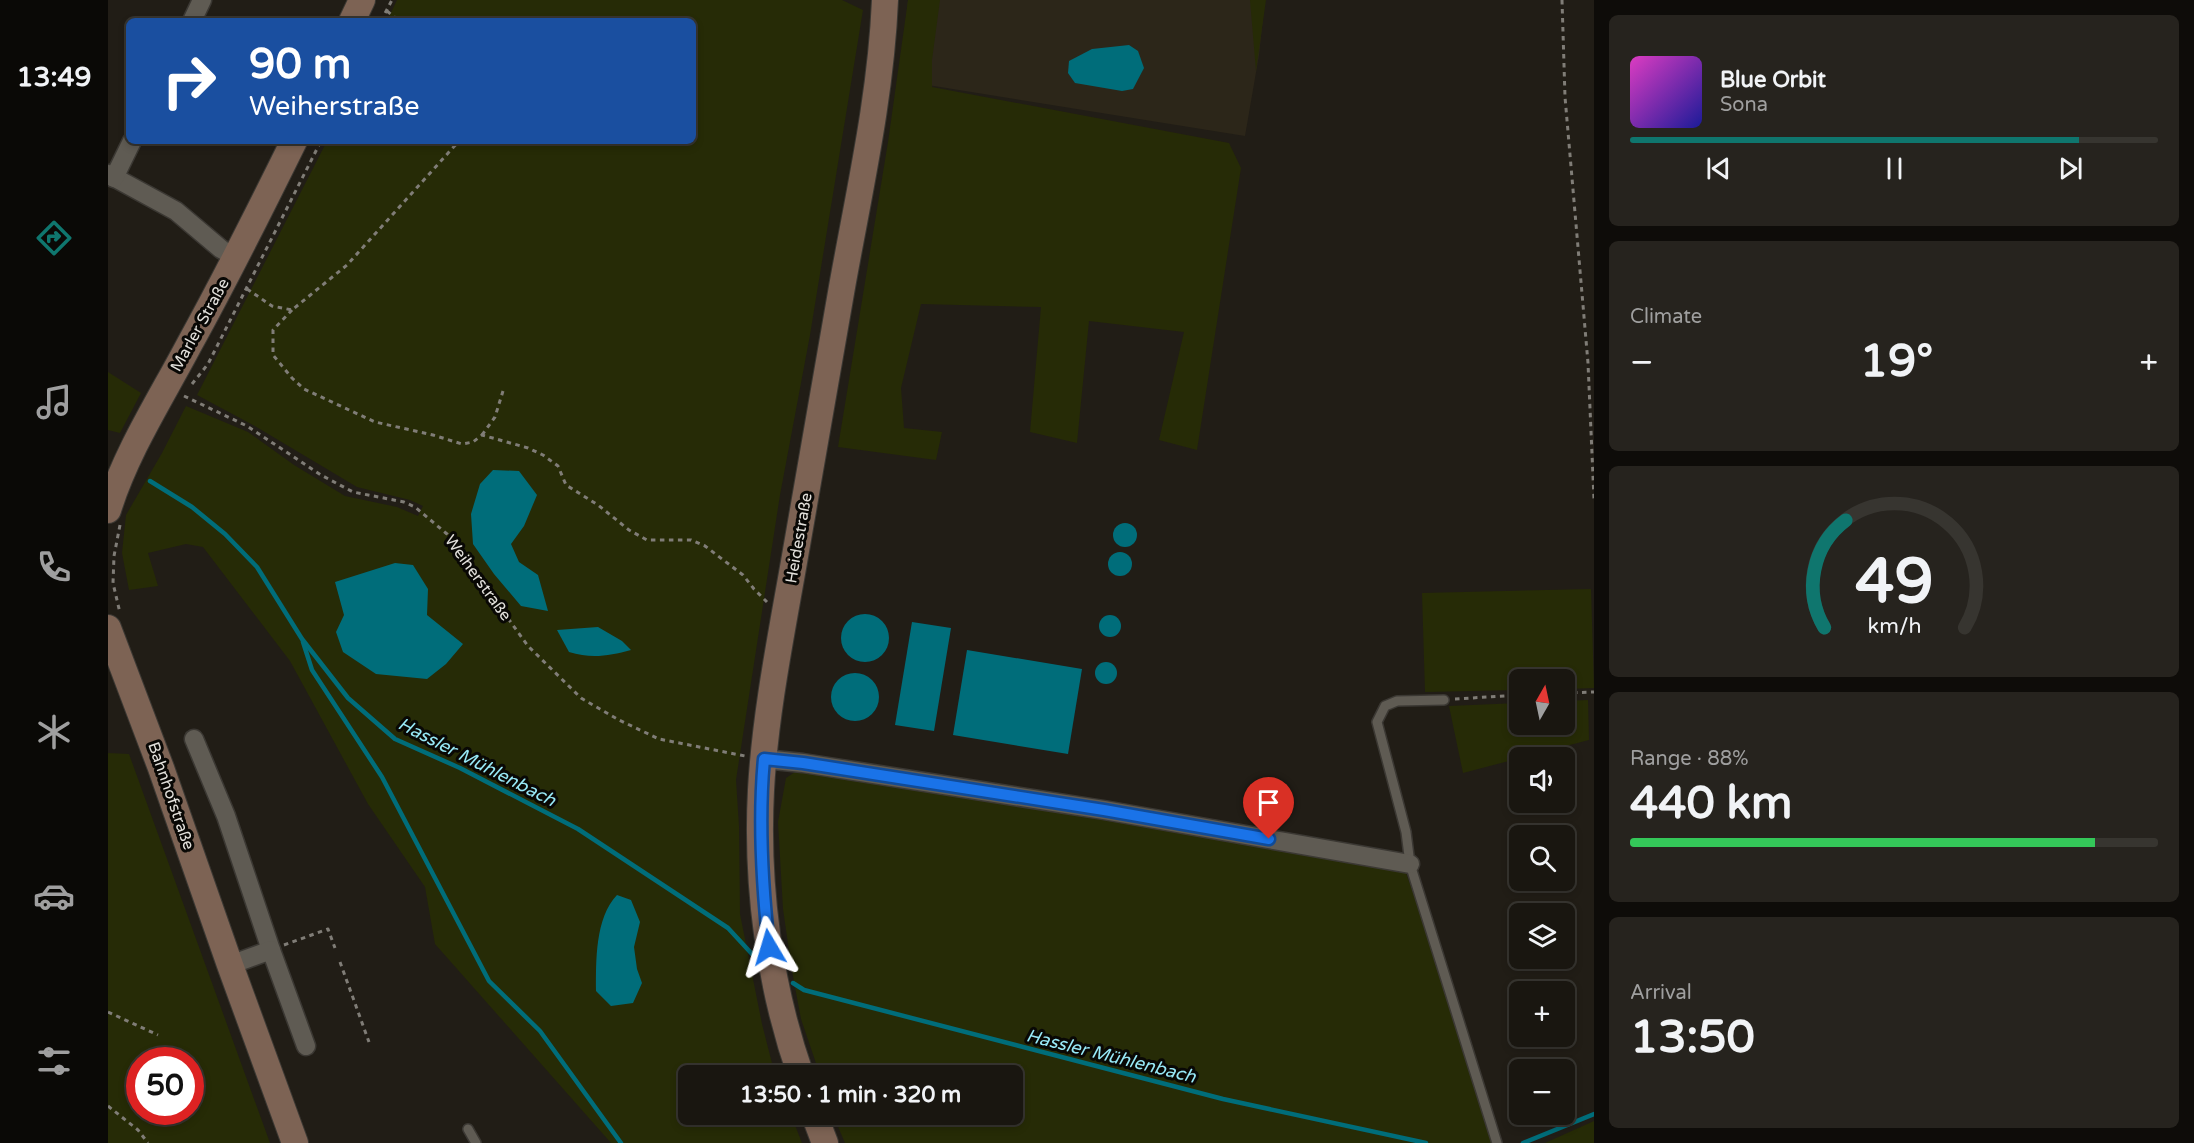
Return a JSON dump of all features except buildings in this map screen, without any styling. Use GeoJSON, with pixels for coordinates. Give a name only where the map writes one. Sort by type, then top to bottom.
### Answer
{"type":"FeatureCollection","features":[{"type":"Feature","properties":{"kind":"main road"},"geometry":{"type":"LineString","coordinates":[[353,18],[362,0]]}},
{"type":"Feature","properties":{"kind":"main road","name":"Heidestraße"},"geometry":{"type":"LineString","coordinates":[[797,1065],[784,1023],[768,937],[760,861],[761,797],[756,758],[786,609],[842,285],[867,161],[885,0]]}},
{"type":"Feature","properties":{"kind":"main road","name":"Marler Straße"},"geometry":{"type":"LineString","coordinates":[[114,517],[114,490],[237,258],[293,144]]}},
{"type":"Feature","properties":{"kind":"main road","name":"Bahnhofstraße"},"geometry":{"type":"LineString","coordinates":[[114,621],[121,658],[295,1143]]}},
{"type":"Feature","properties":{"kind":"main road"},"geometry":{"type":"LineString","coordinates":[[818,1125],[825,1143]]}},
{"type":"Feature","properties":{"kind":"street"},"geometry":{"type":"LineString","coordinates":[[193,18],[202,0]]}},
{"type":"Feature","properties":{"kind":"street"},"geometry":{"type":"LineString","coordinates":[[130,144],[111,176],[176,211],[221,249],[237,258]]}},
{"type":"Feature","properties":{"kind":"street"},"geometry":{"type":"LineString","coordinates":[[194,740],[226,816],[306,1046]]}},
{"type":"Feature","properties":{"kind":"street"},"geometry":{"type":"LineString","coordinates":[[756,758],[803,763],[1104,810],[1410,864]]}},
{"type":"Feature","properties":{"kind":"street"},"geometry":{"type":"LineString","coordinates":[[230,965],[271,950]]}},
{"type":"Feature","properties":{"kind":"lane"},"geometry":{"type":"LineString","coordinates":[[1444,699],[1397,701],[1385,706],[1377,722],[1406,832],[1410,864],[1496,1143]]}},
{"type":"Feature","properties":{"kind":"lane"},"geometry":{"type":"LineString","coordinates":[[468,1129],[476,1143]]}},
{"type":"Feature","properties":{"kind":"path"},"geometry":{"type":"LineString","coordinates":[[382,18],[392,0]]}},
{"type":"Feature","properties":{"kind":"path"},"geometry":{"type":"LineString","coordinates":[[1562,0],[1565,98],[1588,363],[1594,500]]}},
{"type":"Feature","properties":{"kind":"path"},"geometry":{"type":"LineString","coordinates":[[386,11],[395,18]]}},
{"type":"Feature","properties":{"kind":"path"},"geometry":{"type":"LineString","coordinates":[[292,310],[272,306],[248,289],[320,144]]}},
{"type":"Feature","properties":{"kind":"path"},"geometry":{"type":"LineString","coordinates":[[456,144],[347,265],[292,310],[273,330],[273,355],[304,389],[375,422],[462,444],[473,442],[482,435],[495,417],[503,391]]}},
{"type":"Feature","properties":{"kind":"path","name":"Weiherstraße"},"geometry":{"type":"LineString","coordinates":[[248,289],[208,364],[182,395],[247,426],[321,475],[353,492],[404,502],[415,507],[447,534],[528,646],[581,698],[659,739],[756,758]]}},
{"type":"Feature","properties":{"kind":"path"},"geometry":{"type":"LineString","coordinates":[[482,435],[528,448],[543,455],[558,466],[566,485],[598,505],[628,530],[647,540],[691,540],[705,546],[743,574],[766,601],[786,609]]}},
{"type":"Feature","properties":{"kind":"path"},"geometry":{"type":"LineString","coordinates":[[114,517],[112,555],[114,621]]}},
{"type":"Feature","properties":{"kind":"path"},"geometry":{"type":"LineString","coordinates":[[1575,693],[1594,692]]}},
{"type":"Feature","properties":{"kind":"path"},"geometry":{"type":"LineString","coordinates":[[1444,699],[1509,696]]}},
{"type":"Feature","properties":{"kind":"path"},"geometry":{"type":"LineString","coordinates":[[271,950],[328,929],[335,948]]}},
{"type":"Feature","properties":{"kind":"path"},"geometry":{"type":"LineString","coordinates":[[340,962],[369,1042]]}},
{"type":"Feature","properties":{"kind":"path"},"geometry":{"type":"LineString","coordinates":[[108,1012],[158,1035]]}},
{"type":"Feature","properties":{"kind":"path"},"geometry":{"type":"LineString","coordinates":[[108,1106],[138,1130],[148,1143]]}},
{"type":"Feature","properties":{"kind":"shaded area"},"geometry":{"type":"Polygon","coordinates":[[[908,0],[1265,0],[1259,55],[1245,136],[903,81],[903,43],[908,0]]]}},
{"type":"Feature","properties":{"kind":"green space"},"geometry":{"type":"Polygon","coordinates":[[[397,0],[842,0],[863,10],[810,335],[780,495],[736,780],[740,914],[772,1065],[678,1065],[678,1125],[795,1125],[802,1143],[611,1143],[435,944],[425,887],[368,804],[290,661],[203,547],[186,544],[148,553],[158,586],[129,590],[122,553],[126,515],[186,406],[248,432],[294,465],[345,496],[397,507],[418,516],[423,506],[410,500],[357,487],[253,425],[197,395],[325,144],[696,144],[696,18],[388,18],[397,0]]]}},
{"type":"Feature","properties":{"kind":"green space"},"geometry":{"type":"Polygon","coordinates":[[[908,0],[940,0],[932,60],[932,87],[1229,143],[1241,168],[1197,450],[1159,440],[1184,332],[1089,321],[1077,443],[1030,432],[1041,307],[921,304],[901,388],[904,428],[942,432],[936,460],[838,447],[888,142],[908,0]]]}},
{"type":"Feature","properties":{"kind":"green space"},"geometry":{"type":"Polygon","coordinates":[[[1250,0],[1266,0],[1256,71],[1250,0]]]}},
{"type":"Feature","properties":{"kind":"green space"},"geometry":{"type":"Polygon","coordinates":[[[108,372],[141,393],[120,433],[108,430],[108,372]]]}},
{"type":"Feature","properties":{"kind":"green space"},"geometry":{"type":"Polygon","coordinates":[[[1591,589],[1594,688],[1575,689],[1575,669],[1509,669],[1509,690],[1425,692],[1422,593],[1591,589]]]}},
{"type":"Feature","properties":{"kind":"green space"},"geometry":{"type":"Polygon","coordinates":[[[1588,700],[1589,740],[1562,747],[1509,747],[1509,761],[1463,773],[1449,706],[1509,703],[1509,735],[1575,735],[1575,701],[1588,700]]]}},
{"type":"Feature","properties":{"kind":"green space"},"geometry":{"type":"Polygon","coordinates":[[[108,753],[129,754],[270,1143],[108,1143],[108,753]]]}},
{"type":"Feature","properties":{"kind":"green space"},"geometry":{"type":"Polygon","coordinates":[[[801,768],[1403,865],[1433,947],[1497,1143],[845,1143],[837,1125],[1023,1125],[1023,1065],[817,1065],[801,1019],[783,909],[778,822],[786,778],[801,768]]]}},
{"type":"Feature","properties":{"kind":"green space"},"geometry":{"type":"Polygon","coordinates":[[[1594,1121],[1594,1143],[1545,1143],[1594,1121]]]}},
{"type":"Feature","properties":{"kind":"water"},"geometry":{"type":"Polygon","coordinates":[[[1129,45],[1138,51],[1144,68],[1133,89],[1122,91],[1075,83],[1068,73],[1069,61],[1092,49],[1129,45]]]}},
{"type":"Feature","properties":{"kind":"water"},"geometry":{"type":"Polygon","coordinates":[[[493,470],[519,471],[537,495],[524,526],[511,544],[519,562],[538,575],[548,611],[521,606],[473,544],[471,514],[480,484],[493,470]]]}},
{"type":"Feature","properties":{"kind":"water"},"geometry":{"type":"Polygon","coordinates":[[[1125,523],[1133,527],[1137,535],[1133,543],[1125,547],[1117,543],[1113,535],[1117,527],[1125,523]]]}},
{"type":"Feature","properties":{"kind":"water"},"geometry":{"type":"Polygon","coordinates":[[[1120,552],[1128,556],[1132,564],[1128,572],[1120,576],[1112,572],[1108,564],[1112,556],[1120,552]]]}},
{"type":"Feature","properties":{"kind":"water"},"geometry":{"type":"Polygon","coordinates":[[[395,563],[413,565],[428,589],[427,615],[463,644],[446,664],[427,679],[376,674],[343,652],[336,632],[344,615],[335,582],[395,563]]]}},
{"type":"Feature","properties":{"kind":"water"},"geometry":{"type":"Polygon","coordinates":[[[865,614],[882,621],[889,638],[882,655],[865,662],[848,655],[841,638],[848,621],[865,614]]]}},
{"type":"Feature","properties":{"kind":"water"},"geometry":{"type":"Polygon","coordinates":[[[1110,615],[1118,618],[1121,626],[1118,634],[1110,637],[1102,634],[1099,626],[1102,618],[1110,615]]]}},
{"type":"Feature","properties":{"kind":"water"},"geometry":{"type":"Polygon","coordinates":[[[912,622],[951,628],[934,731],[895,725],[912,622]]]}},
{"type":"Feature","properties":{"kind":"water"},"geometry":{"type":"Polygon","coordinates":[[[598,627],[622,641],[631,650],[600,656],[569,652],[557,630],[598,627]]]}},
{"type":"Feature","properties":{"kind":"water"},"geometry":{"type":"Polygon","coordinates":[[[967,650],[1082,669],[1068,754],[953,735],[967,650]]]}},
{"type":"Feature","properties":{"kind":"water"},"geometry":{"type":"Polygon","coordinates":[[[1106,662],[1114,665],[1117,673],[1114,681],[1106,684],[1098,681],[1095,673],[1098,665],[1106,662]]]}},
{"type":"Feature","properties":{"kind":"water"},"geometry":{"type":"Polygon","coordinates":[[[855,673],[872,680],[879,697],[872,714],[855,721],[838,714],[831,697],[838,680],[855,673]]]}},
{"type":"Feature","properties":{"kind":"water"},"geometry":{"type":"Polygon","coordinates":[[[617,895],[631,900],[640,922],[634,947],[637,969],[642,983],[633,1003],[611,1006],[596,991],[597,954],[604,915],[617,895]]]}},
{"type":"Feature","properties":{"kind":"waterway","name":"Hassler Mühlenbach"},"geometry":{"type":"LineString","coordinates":[[150,481],[192,507],[225,534],[257,567],[302,639],[348,698],[395,739],[460,768],[578,829],[728,928],[752,954]]}},
{"type":"Feature","properties":{"kind":"waterway"},"geometry":{"type":"LineString","coordinates":[[303,642],[312,670],[382,777],[489,981],[540,1031],[621,1143]]}},
{"type":"Feature","properties":{"kind":"waterway","name":"Hassler Mühlenbach"},"geometry":{"type":"LineString","coordinates":[[793,983],[804,990],[1223,1099],[1426,1143]]}},
{"type":"Feature","properties":{"kind":"waterway","name":"Hassler Mühlenbach"},"geometry":{"type":"LineString","coordinates":[[1523,1143],[1594,1114]]}},
{"type":"Feature","properties":{"kind":"route"},"geometry":{"type":"LineString","coordinates":[[769,947],[760,861],[761,788],[764,759],[803,763],[1104,810],[1269,839]]}}]}
